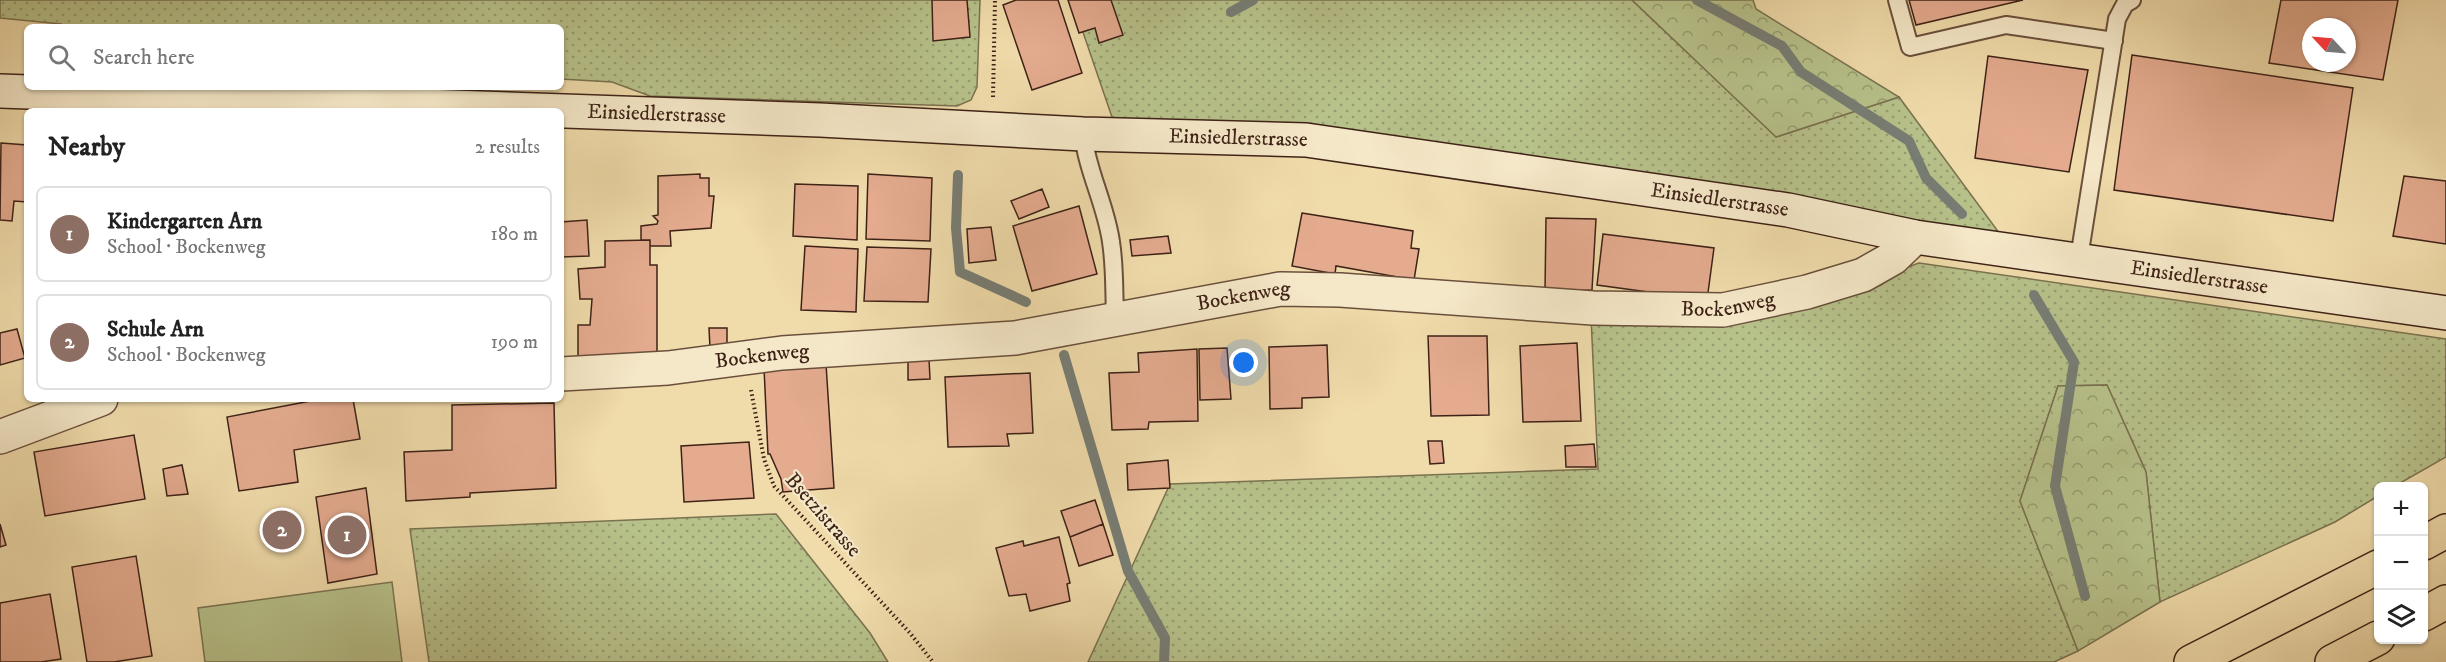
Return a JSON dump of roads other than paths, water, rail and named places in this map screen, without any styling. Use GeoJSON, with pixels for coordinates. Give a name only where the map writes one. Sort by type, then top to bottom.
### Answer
{"type":"FeatureCollection","features":[{"type":"Feature","properties":{"kind":"highway"},"geometry":{"type":"LineString","coordinates":[[2428,541],[2446,531]]}},
{"type":"Feature","properties":{"kind":"highway"},"geometry":{"type":"LineString","coordinates":[[2191,662],[2374,570]]}},
{"type":"Feature","properties":{"kind":"highway"},"geometry":{"type":"LineString","coordinates":[[2428,612],[2446,602]]}},
{"type":"Feature","properties":{"kind":"highway"},"geometry":{"type":"LineString","coordinates":[[2332,662],[2374,641]]}},
{"type":"Feature","properties":{"kind":"street","name":"Einsiedlerstrasse"},"geometry":{"type":"LineString","coordinates":[[0,91],[433,108]]}},
{"type":"Feature","properties":{"kind":"street","name":"Einsiedlerstrasse"},"geometry":{"type":"LineString","coordinates":[[564,113],[991,127],[1083,134],[1306,140],[1788,210],[1915,237],[2079,258],[2446,312]]}},
{"type":"Feature","properties":{"kind":"street","name":"Bockenweg"},"geometry":{"type":"LineString","coordinates":[[564,374],[668,368],[745,360],[782,353],[1015,338],[1115,317],[1280,289],[1340,290],[1593,308],[1723,310],[1807,292],[1863,275],[1893,258],[1915,237]]}},
{"type":"Feature","properties":{"kind":"street"},"geometry":{"type":"LineString","coordinates":[[0,437],[93,402]]}},
{"type":"Feature","properties":{"kind":"lane"},"geometry":{"type":"LineString","coordinates":[[1897,0],[1910,48],[2006,26],[2114,41]]}},
{"type":"Feature","properties":{"kind":"lane"},"geometry":{"type":"LineString","coordinates":[[2079,258],[2117,19],[2125,4],[2132,0]]}},
{"type":"Feature","properties":{"kind":"lane"},"geometry":{"type":"LineString","coordinates":[[1083,134],[1085,151],[1096,181],[1111,242],[1115,317]]}},
{"type":"Feature","properties":{"kind":"waterway"},"geometry":{"type":"LineString","coordinates":[[1231,12],[1253,0]]}},
{"type":"Feature","properties":{"kind":"waterway"},"geometry":{"type":"LineString","coordinates":[[1697,0],[1782,46],[1801,72],[1909,141],[1926,178],[1962,214]]}},
{"type":"Feature","properties":{"kind":"waterway"},"geometry":{"type":"LineString","coordinates":[[958,175],[956,228],[960,272],[1026,302]]}},
{"type":"Feature","properties":{"kind":"waterway"},"geometry":{"type":"LineString","coordinates":[[2034,295],[2074,362],[2055,486],[2085,596]]}},
{"type":"Feature","properties":{"kind":"waterway"},"geometry":{"type":"LineString","coordinates":[[1064,355],[1128,571],[1165,638],[1164,662]]}},
{"type":"Feature","properties":{"kind":"place","name":"Schule Arn"},"geometry":{"type":"Point","coordinates":[282,530]}},
{"type":"Feature","properties":{"kind":"place","name":"Kindergarten Arn"},"geometry":{"type":"Point","coordinates":[347,535]}}]}
